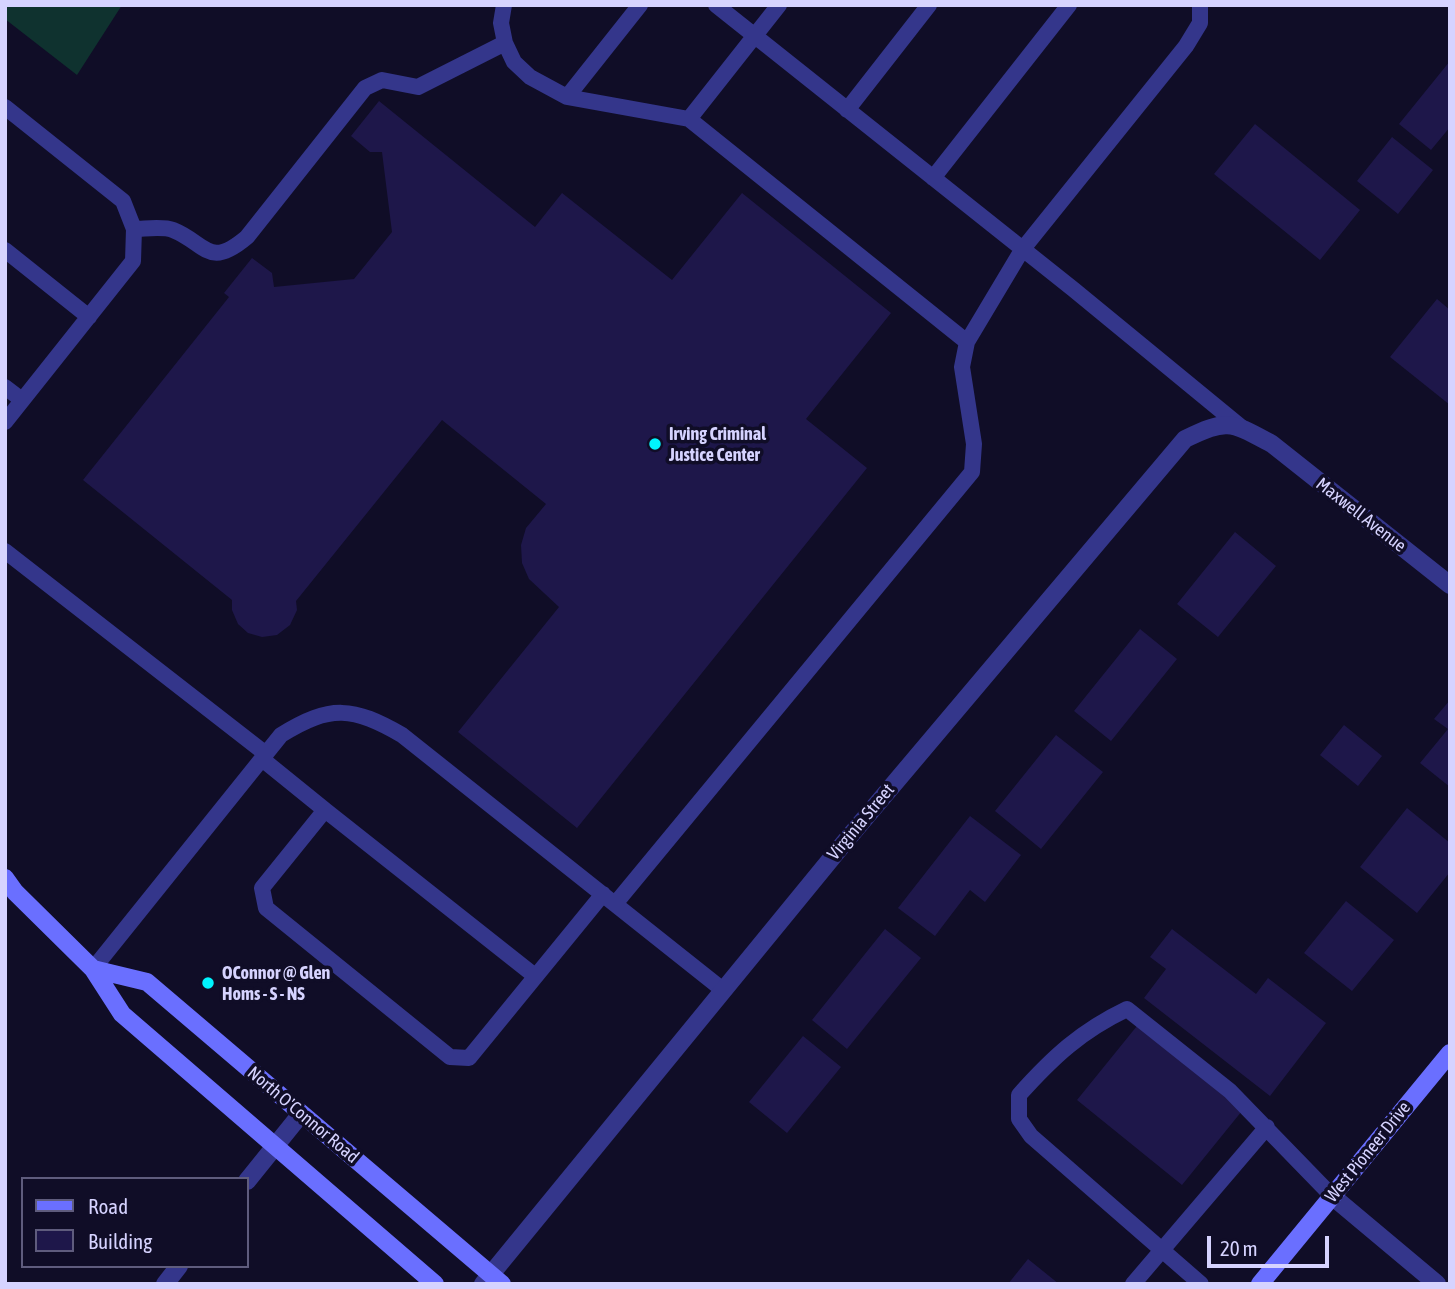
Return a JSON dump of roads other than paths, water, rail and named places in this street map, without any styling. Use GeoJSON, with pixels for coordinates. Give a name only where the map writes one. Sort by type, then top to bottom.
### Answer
{"type":"FeatureCollection","features":[{"type":"Feature","properties":{"kind":"main road"},"geometry":{"type":"LineString","coordinates":[[5,878],[15,892],[93,969],[122,1014],[435,1284]]}},
{"type":"Feature","properties":{"kind":"main road","name":"North O'Connor Road"},"geometry":{"type":"LineString","coordinates":[[93,969],[147,982],[492,1281]]}},
{"type":"Feature","properties":{"kind":"main road","name":"West Pioneer Drive"},"geometry":{"type":"LineString","coordinates":[[1260,1284],[1450,1053]]}},
{"type":"Feature","properties":{"kind":"street","name":"Virginia Street"},"geometry":{"type":"LineString","coordinates":[[492,1281],[723,990],[1185,439],[1216,424],[1241,427]]}},
{"type":"Feature","properties":{"kind":"street","name":"Maxwell Avenue"},"geometry":{"type":"LineString","coordinates":[[1241,427],[1272,444],[1450,585]]}},
{"type":"Feature","properties":{"kind":"street"},"geometry":{"type":"LineString","coordinates":[[248,1180],[301,1114]]}},
{"type":"Feature","properties":{"kind":"street"},"geometry":{"type":"LineString","coordinates":[[1332,1196],[1437,1284]]}},
{"type":"Feature","properties":{"kind":"lane"},"geometry":{"type":"LineString","coordinates":[[504,5],[501,23],[505,43],[514,62],[530,78],[567,97],[689,118],[967,342]]}},
{"type":"Feature","properties":{"kind":"lane"},"geometry":{"type":"LineString","coordinates":[[567,97],[640,5]]}},
{"type":"Feature","properties":{"kind":"lane"},"geometry":{"type":"LineString","coordinates":[[716,5],[1241,427]]}},
{"type":"Feature","properties":{"kind":"lane"},"geometry":{"type":"LineString","coordinates":[[689,118],[779,5]]}},
{"type":"Feature","properties":{"kind":"lane"},"geometry":{"type":"LineString","coordinates":[[847,110],[929,5]]}},
{"type":"Feature","properties":{"kind":"lane"},"geometry":{"type":"LineString","coordinates":[[933,178],[1069,5]]}},
{"type":"Feature","properties":{"kind":"lane"},"geometry":{"type":"LineString","coordinates":[[325,810],[261,888],[266,908],[450,1057],[469,1058],[535,976],[609,899],[972,472],[974,444],[962,368],[967,342],[1022,250],[1186,46],[1200,23],[1200,5]]}},
{"type":"Feature","properties":{"kind":"lane"},"geometry":{"type":"LineString","coordinates":[[134,229],[172,229],[201,249],[216,253],[233,249],[255,227],[365,88],[382,80],[418,87],[505,43]]}},
{"type":"Feature","properties":{"kind":"lane"},"geometry":{"type":"LineString","coordinates":[[5,107],[122,201],[134,229],[133,261],[5,422]]}},
{"type":"Feature","properties":{"kind":"lane"},"geometry":{"type":"LineString","coordinates":[[5,250],[89,317]]}},
{"type":"Feature","properties":{"kind":"lane"},"geometry":{"type":"LineString","coordinates":[[5,387],[22,400]]}},
{"type":"Feature","properties":{"kind":"lane"},"geometry":{"type":"LineString","coordinates":[[5,551],[535,976]]}},
{"type":"Feature","properties":{"kind":"lane"},"geometry":{"type":"LineString","coordinates":[[93,969],[281,735],[310,717],[367,715],[402,735],[723,990]]}},
{"type":"Feature","properties":{"kind":"lane"},"geometry":{"type":"LineString","coordinates":[[1201,1284],[1031,1136],[1019,1119],[1019,1095],[1056,1054],[1098,1023],[1127,1009],[1230,1090],[1332,1196]]}},
{"type":"Feature","properties":{"kind":"lane"},"geometry":{"type":"LineString","coordinates":[[1133,1284],[1267,1127]]}},
{"type":"Feature","properties":{"kind":"place","name":"Irving Criminal Justice Center"},"geometry":{"type":"Point","coordinates":[655,444]}},
{"type":"Feature","properties":{"kind":"place","name":"OConnor @ Glen Homs - S - NS"},"geometry":{"type":"Point","coordinates":[208,983]}}]}
